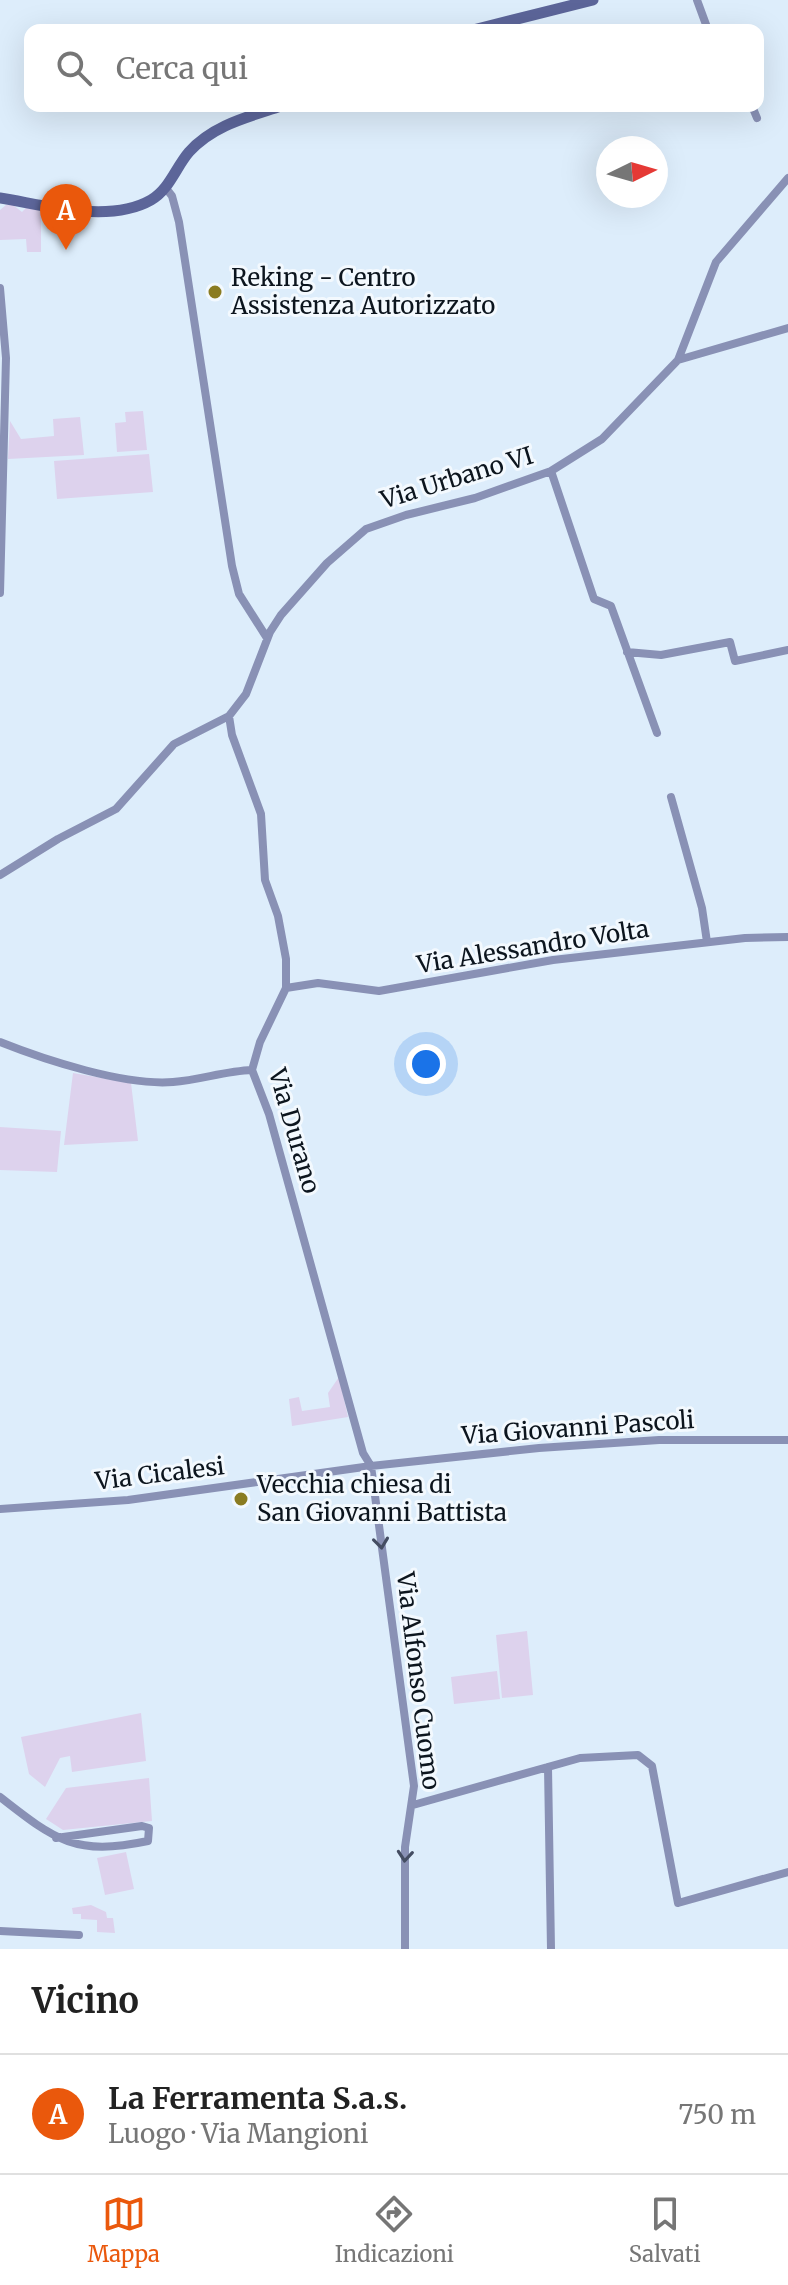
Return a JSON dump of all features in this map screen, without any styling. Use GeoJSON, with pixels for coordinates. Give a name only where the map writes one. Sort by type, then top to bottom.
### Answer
{"type":"FeatureCollection","features":[{"type":"Feature","properties":{"kind":"street"},"geometry":{"type":"LineString","coordinates":[[497,24],[593,0]]}},
{"type":"Feature","properties":{"kind":"street"},"geometry":{"type":"LineString","coordinates":[[697,0],[706,24]]}},
{"type":"Feature","properties":{"kind":"street"},"geometry":{"type":"LineString","coordinates":[[0,198],[106,211],[140,205],[165,187],[191,149],[210,133],[265,112]]}},
{"type":"Feature","properties":{"kind":"street"},"geometry":{"type":"LineString","coordinates":[[754,112],[757,118]]}},
{"type":"Feature","properties":{"kind":"street","name":"Via Urbano VI"},"geometry":{"type":"LineString","coordinates":[[229,716],[246,694],[267,638],[303,588],[366,529],[406,515],[475,498],[551,471],[602,439],[678,360],[716,262],[788,178]]}},
{"type":"Feature","properties":{"kind":"street"},"geometry":{"type":"LineString","coordinates":[[165,187],[172,196],[179,222],[235,580],[239,594],[267,638]]}},
{"type":"Feature","properties":{"kind":"street"},"geometry":{"type":"LineString","coordinates":[[0,288],[6,358],[0,593]]}},
{"type":"Feature","properties":{"kind":"street"},"geometry":{"type":"LineString","coordinates":[[678,360],[788,328]]}},
{"type":"Feature","properties":{"kind":"street"},"geometry":{"type":"LineString","coordinates":[[551,471],[594,599],[611,606],[657,733]]}},
{"type":"Feature","properties":{"kind":"street"},"geometry":{"type":"LineString","coordinates":[[627,652],[661,655],[730,642],[735,661],[788,650]]}},
{"type":"Feature","properties":{"kind":"street"},"geometry":{"type":"LineString","coordinates":[[0,875],[58,839],[116,809],[174,744],[229,716]]}},
{"type":"Feature","properties":{"kind":"street","name":"Via Durano"},"geometry":{"type":"LineString","coordinates":[[229,716],[232,735],[261,814],[265,880],[284,944],[286,988],[260,1042],[252,1070],[269,1114],[363,1453],[371,1466]]}},
{"type":"Feature","properties":{"kind":"street"},"geometry":{"type":"LineString","coordinates":[[671,797],[702,908],[707,942]]}},
{"type":"Feature","properties":{"kind":"street","name":"Via Alessandro Volta"},"geometry":{"type":"LineString","coordinates":[[286,988],[318,983],[379,991],[553,960],[707,942],[788,937]]}},
{"type":"Feature","properties":{"kind":"street"},"geometry":{"type":"LineString","coordinates":[[0,1042],[55,1062],[159,1082],[252,1070]]}},
{"type":"Feature","properties":{"kind":"street","name":"Via Giovanni Pascoli"},"geometry":{"type":"LineString","coordinates":[[371,1466],[539,1448],[659,1440],[788,1440]]}},
{"type":"Feature","properties":{"kind":"street","name":"Via Cicalesi"},"geometry":{"type":"LineString","coordinates":[[0,1509],[128,1500],[371,1466]]}},
{"type":"Feature","properties":{"kind":"street","name":"Via Alfonso Cuomo"},"geometry":{"type":"LineString","coordinates":[[371,1466],[412,1766],[413,1805],[404,1869],[405,1949]]}},
{"type":"Feature","properties":{"kind":"street"},"geometry":{"type":"LineString","coordinates":[[413,1805],[580,1758],[638,1755],[652,1766],[678,1903],[788,1872]]}},
{"type":"Feature","properties":{"kind":"street"},"geometry":{"type":"LineString","coordinates":[[548,1767],[551,1949]]}},
{"type":"Feature","properties":{"kind":"street"},"geometry":{"type":"LineString","coordinates":[[0,1797],[56,1838],[83,1847],[106,1848],[148,1841],[151,1834],[149,1828],[142,1826],[56,1838]]}},
{"type":"Feature","properties":{"kind":"street"},"geometry":{"type":"LineString","coordinates":[[0,1931],[79,1935]]}},
{"type":"Feature","properties":{"kind":"shaded area"},"geometry":{"type":"Polygon","coordinates":[[[6,205],[13,205],[22,212],[26,208],[41,210],[41,252],[27,252],[26,239],[0,240],[0,210],[6,205]]]}},
{"type":"Feature","properties":{"kind":"shaded area"},"geometry":{"type":"Polygon","coordinates":[[[143,411],[147,450],[117,452],[115,423],[126,422],[125,412],[143,411]]]}},
{"type":"Feature","properties":{"kind":"shaded area"},"geometry":{"type":"Polygon","coordinates":[[[80,417],[84,455],[8,459],[10,421],[21,439],[54,436],[53,419],[80,417]]]}},
{"type":"Feature","properties":{"kind":"shaded area"},"geometry":{"type":"Polygon","coordinates":[[[149,454],[153,492],[57,499],[54,461],[149,454]]]}},
{"type":"Feature","properties":{"kind":"shaded area"},"geometry":{"type":"Polygon","coordinates":[[[73,1073],[131,1083],[138,1141],[64,1145],[73,1073]]]}},
{"type":"Feature","properties":{"kind":"shaded area"},"geometry":{"type":"Polygon","coordinates":[[[0,1127],[61,1131],[57,1172],[0,1170],[0,1127]]]}},
{"type":"Feature","properties":{"kind":"shaded area"},"geometry":{"type":"Polygon","coordinates":[[[339,1377],[348,1417],[292,1426],[289,1399],[299,1397],[302,1411],[330,1407],[328,1393],[339,1377]]]}},
{"type":"Feature","properties":{"kind":"shaded area"},"geometry":{"type":"Polygon","coordinates":[[[527,1631],[533,1695],[502,1698],[496,1635],[527,1631]]]}},
{"type":"Feature","properties":{"kind":"shaded area"},"geometry":{"type":"Polygon","coordinates":[[[497,1671],[500,1699],[454,1704],[451,1677],[497,1671]]]}},
{"type":"Feature","properties":{"kind":"shaded area"},"geometry":{"type":"Polygon","coordinates":[[[141,1713],[146,1761],[72,1772],[70,1756],[60,1758],[45,1787],[29,1774],[21,1737],[141,1713]]]}},
{"type":"Feature","properties":{"kind":"shaded area"},"geometry":{"type":"Polygon","coordinates":[[[149,1778],[152,1821],[63,1830],[46,1819],[66,1788],[149,1778]]]}},
{"type":"Feature","properties":{"kind":"shaded area"},"geometry":{"type":"Polygon","coordinates":[[[126,1852],[134,1889],[105,1895],[97,1858],[126,1852]]]}},
{"type":"Feature","properties":{"kind":"shaded area"},"geometry":{"type":"Polygon","coordinates":[[[91,1905],[106,1912],[107,1918],[113,1918],[115,1933],[97,1932],[97,1920],[81,1919],[81,1914],[73,1914],[72,1908],[91,1905]]]}},
{"type":"Feature","properties":{"kind":"place","name":"La Ferramenta S.a.s."},"geometry":{"type":"Point","coordinates":[66,250]}},
{"type":"Feature","properties":{"kind":"place","name":"Reking - Centro Assistenza Autorizzato"},"geometry":{"type":"Point","coordinates":[215,292]}},
{"type":"Feature","properties":{"kind":"place","name":"Vecchia chiesa di San Giovanni Battista"},"geometry":{"type":"Point","coordinates":[241,1499]}}]}
